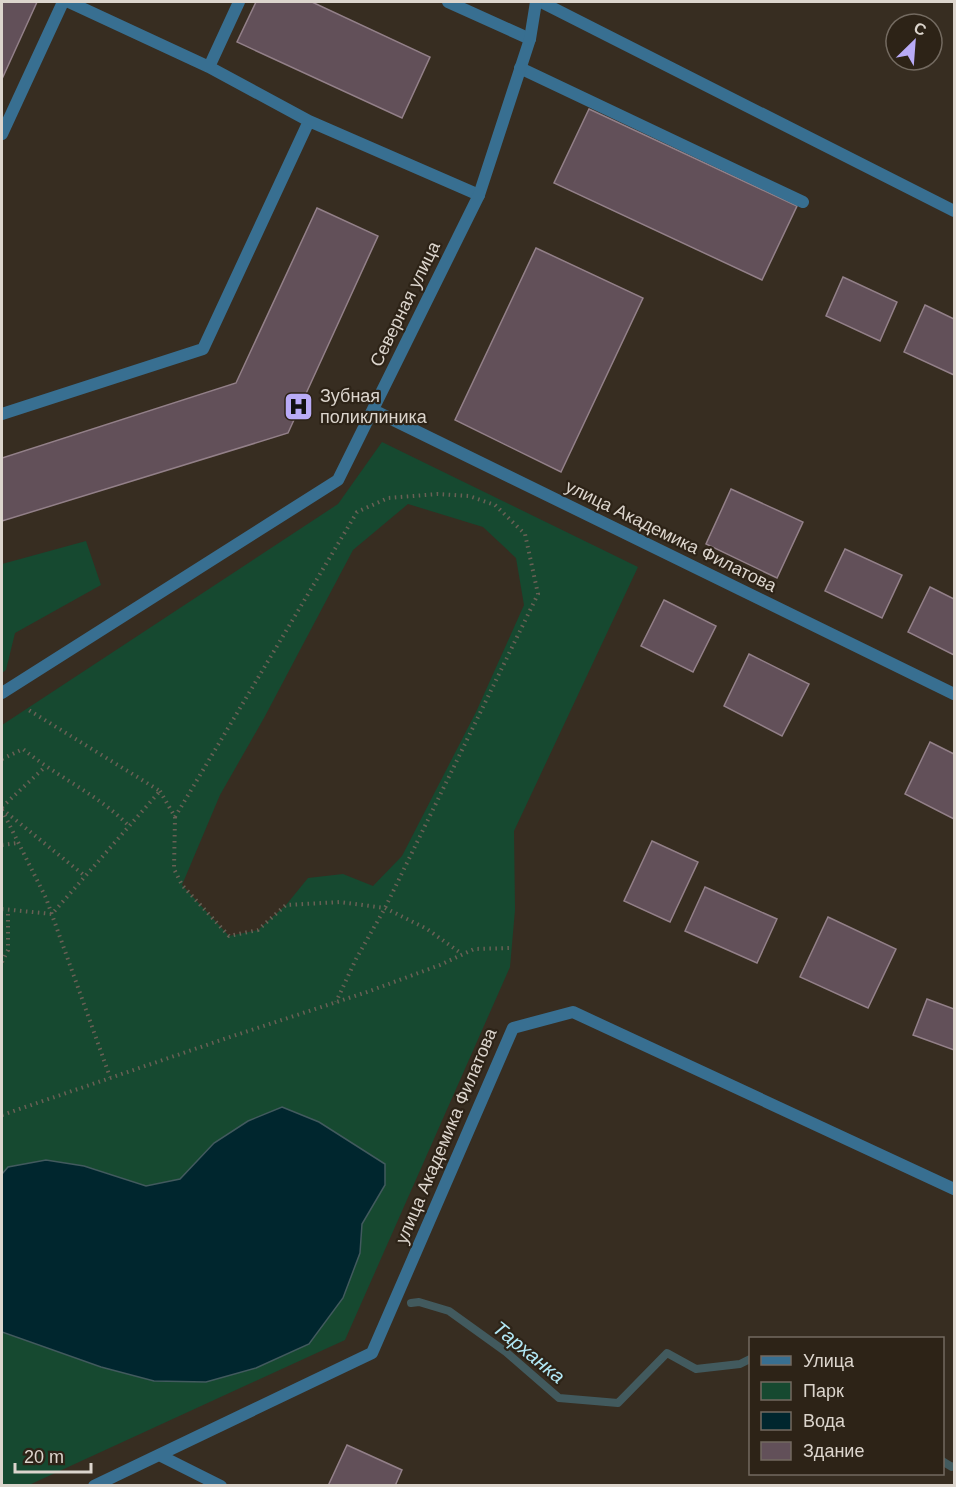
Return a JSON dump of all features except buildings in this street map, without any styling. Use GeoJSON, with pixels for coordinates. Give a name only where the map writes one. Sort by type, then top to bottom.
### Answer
{"type":"FeatureCollection","features":[{"type":"Feature","properties":{"kind":"street"},"geometry":{"type":"LineString","coordinates":[[2,134],[63,2]]}},
{"type":"Feature","properties":{"kind":"street"},"geometry":{"type":"LineString","coordinates":[[69,2],[209,67],[309,121],[479,195]]}},
{"type":"Feature","properties":{"kind":"street"},"geometry":{"type":"LineString","coordinates":[[209,67],[239,2]]}},
{"type":"Feature","properties":{"kind":"street"},"geometry":{"type":"LineString","coordinates":[[448,2],[530,39]]}},
{"type":"Feature","properties":{"kind":"street","name":"Северная улица"},"geometry":{"type":"LineString","coordinates":[[2,693],[338,480],[479,195],[530,39],[536,2]]}},
{"type":"Feature","properties":{"kind":"street"},"geometry":{"type":"LineString","coordinates":[[541,2],[954,211]]}},
{"type":"Feature","properties":{"kind":"street"},"geometry":{"type":"LineString","coordinates":[[520,68],[803,202]]}},
{"type":"Feature","properties":{"kind":"street"},"geometry":{"type":"LineString","coordinates":[[2,414],[202,349],[309,121]]}},
{"type":"Feature","properties":{"kind":"street","name":"улица Академика Филатова"},"geometry":{"type":"LineString","coordinates":[[373,410],[954,694]]}},
{"type":"Feature","properties":{"kind":"street","name":"улица Академика Филатова"},"geometry":{"type":"LineString","coordinates":[[94,1485],[372,1353],[513,1028],[573,1012],[954,1189]]}},
{"type":"Feature","properties":{"kind":"street"},"geometry":{"type":"LineString","coordinates":[[159,1455],[221,1485]]}},
{"type":"Feature","properties":{"kind":"path"},"geometry":{"type":"LineString","coordinates":[[336,1002],[356,959],[385,908],[538,594],[525,534],[495,505],[469,496],[438,494],[388,498],[357,513],[175,817],[174,869],[182,885],[229,936],[258,930],[286,904],[340,902],[385,908],[427,929],[462,954]]}},
{"type":"Feature","properties":{"kind":"path"},"geometry":{"type":"LineString","coordinates":[[27,709],[160,791],[175,817]]}},
{"type":"Feature","properties":{"kind":"path"},"geometry":{"type":"LineString","coordinates":[[2,759],[23,749],[45,767],[115,811],[129,826]]}},
{"type":"Feature","properties":{"kind":"path"},"geometry":{"type":"LineString","coordinates":[[2,809],[45,767]]}},
{"type":"Feature","properties":{"kind":"path"},"geometry":{"type":"LineString","coordinates":[[52,914],[160,791]]}},
{"type":"Feature","properties":{"kind":"path"},"geometry":{"type":"LineString","coordinates":[[2,809],[46,898],[110,1077]]}},
{"type":"Feature","properties":{"kind":"path"},"geometry":{"type":"LineString","coordinates":[[2,809],[86,876]]}},
{"type":"Feature","properties":{"kind":"path"},"geometry":{"type":"LineString","coordinates":[[2,845],[18,843]]}},
{"type":"Feature","properties":{"kind":"path"},"geometry":{"type":"LineString","coordinates":[[2,909],[52,914]]}},
{"type":"Feature","properties":{"kind":"path"},"geometry":{"type":"LineString","coordinates":[[2,962],[8,950],[9,910]]}},
{"type":"Feature","properties":{"kind":"path"},"geometry":{"type":"LineString","coordinates":[[2,1114],[336,1002],[440,965],[474,949],[511,948]]}},
{"type":"Feature","properties":{"kind":"green space"},"geometry":{"type":"Polygon","coordinates":[[[382,442],[638,567],[514,831],[515,910],[510,967],[345,1340],[29,1485],[2,1485],[2,1332],[101,1367],[154,1381],[360,1253],[362,1224],[385,1185],[214,1143],[180,1179],[146,1186],[84,1166],[46,1160],[8,1167],[2,1174],[2,725],[338,504],[382,442]],[[408,504],[353,550],[264,718],[220,795],[182,885],[229,936],[258,930],[286,905],[308,878],[343,874],[373,886],[402,856],[476,712],[524,605],[516,558],[483,527],[408,504]]]}},
{"type":"Feature","properties":{"kind":"green space"},"geometry":{"type":"Polygon","coordinates":[[[86,541],[101,585],[15,633],[6,670],[2,673],[2,564],[86,541]]]}},
{"type":"Feature","properties":{"kind":"water"},"geometry":{"type":"Polygon","coordinates":[[[282,1107],[319,1122],[385,1164],[385,1185],[362,1224],[360,1253],[343,1298],[309,1344],[256,1368],[206,1382],[154,1381],[101,1367],[2,1332],[2,1174],[8,1167],[46,1160],[84,1166],[146,1186],[180,1179],[214,1143],[248,1121],[282,1107]]]}},
{"type":"Feature","properties":{"kind":"waterway","name":"Тарханка"},"geometry":{"type":"LineString","coordinates":[[411,1303],[419,1302],[449,1311],[506,1352],[559,1398],[618,1403],[667,1353],[696,1369],[740,1364],[749,1360]]}},
{"type":"Feature","properties":{"kind":"waterway","name":"Тарханка"},"geometry":{"type":"LineString","coordinates":[[944,1462],[954,1466]]}},
{"type":"Feature","properties":{"kind":"place","name":"Зубная поликлиника"},"geometry":{"type":"Point","coordinates":[299,406]}}]}
